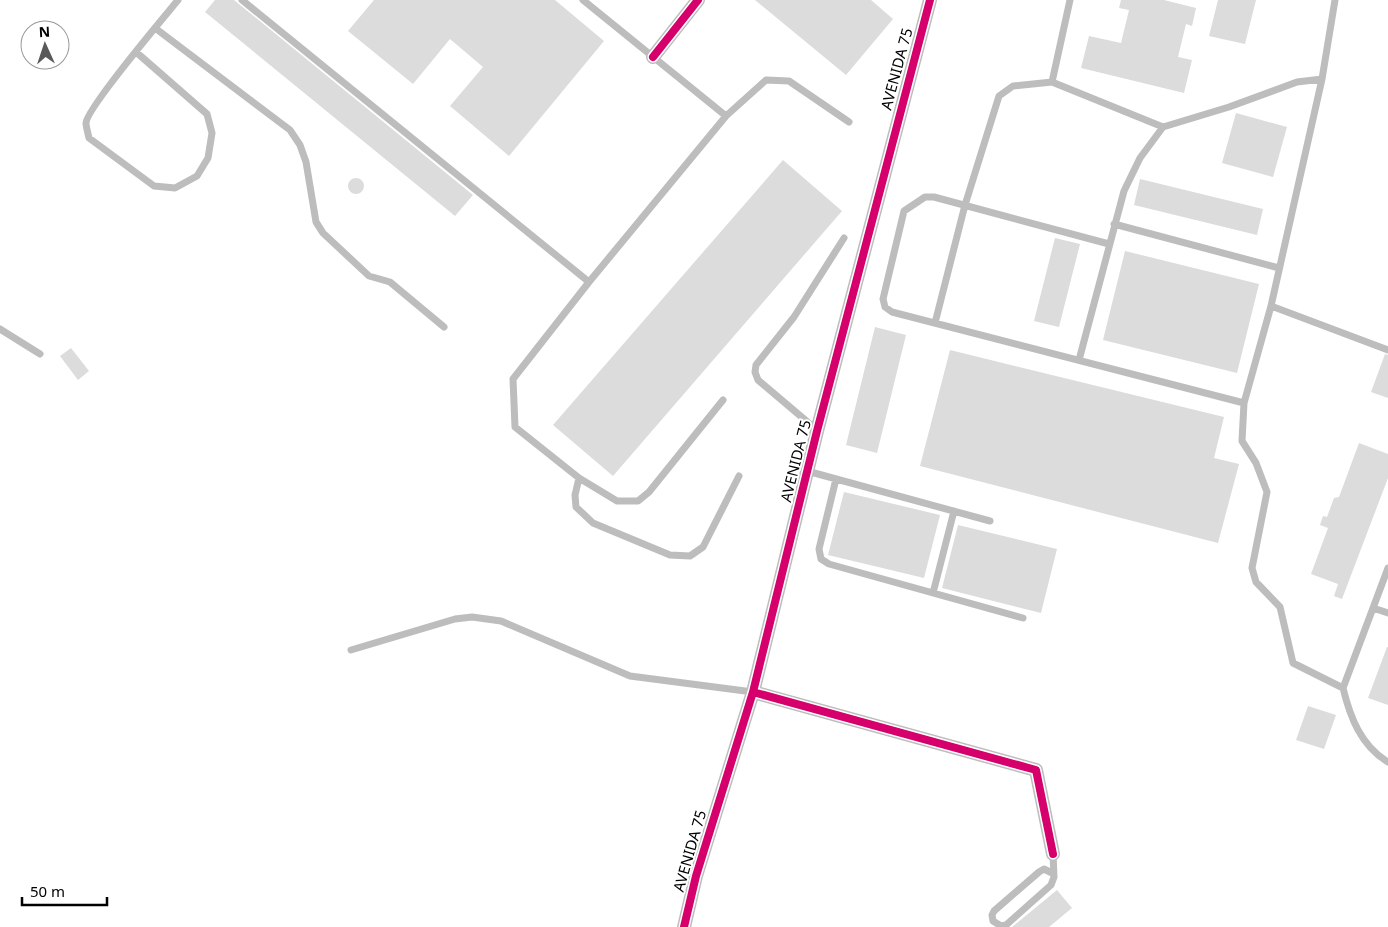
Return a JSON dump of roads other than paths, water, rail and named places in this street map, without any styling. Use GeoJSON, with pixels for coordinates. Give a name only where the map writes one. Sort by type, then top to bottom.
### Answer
{"type":"FeatureCollection","features":[{"type":"Feature","properties":{"kind":"street"},"geometry":{"type":"LineString","coordinates":[[653,57],[698,0]]}},
{"type":"Feature","properties":{"kind":"street","name":"AVENIDA 75"},"geometry":{"type":"LineString","coordinates":[[684,927],[696,876],[753,692],[807,471],[930,0]]}},
{"type":"Feature","properties":{"kind":"street"},"geometry":{"type":"LineString","coordinates":[[753,692],[1036,770],[1053,854]]}},
{"type":"Feature","properties":{"kind":"lane"},"geometry":{"type":"LineString","coordinates":[[136,52],[207,114],[212,133],[208,158],[197,176],[175,188],[154,186],[89,138],[86,122],[93,106],[155,28],[178,0]]}},
{"type":"Feature","properties":{"kind":"lane"},"geometry":{"type":"LineString","coordinates":[[242,0],[589,282]]}},
{"type":"Feature","properties":{"kind":"lane"},"geometry":{"type":"LineString","coordinates":[[583,0],[726,116]]}},
{"type":"Feature","properties":{"kind":"lane"},"geometry":{"type":"LineString","coordinates":[[1052,82],[1070,0]]}},
{"type":"Feature","properties":{"kind":"lane"},"geometry":{"type":"LineString","coordinates":[[1335,0],[1322,79],[1271,306],[1244,403],[1242,441],[1256,463],[1267,492],[1252,568],[1256,582],[1280,607],[1293,663],[1344,688]]}},
{"type":"Feature","properties":{"kind":"lane"},"geometry":{"type":"LineString","coordinates":[[155,28],[290,130],[300,145],[306,162],[316,222],[323,233],[369,276],[390,282],[444,327]]}},
{"type":"Feature","properties":{"kind":"lane"},"geometry":{"type":"LineString","coordinates":[[1079,360],[1124,191],[1140,158],[1163,127],[1229,107],[1297,82],[1322,79]]}},
{"type":"Feature","properties":{"kind":"lane"},"geometry":{"type":"LineString","coordinates":[[723,400],[649,492],[638,501],[617,501],[579,478],[515,427],[513,379],[589,282],[726,116],[766,80],[789,81],[849,122]]}},
{"type":"Feature","properties":{"kind":"lane"},"geometry":{"type":"LineString","coordinates":[[935,323],[964,205],[999,96],[1012,86],[1052,82],[1163,127]]}},
{"type":"Feature","properties":{"kind":"lane"},"geometry":{"type":"LineString","coordinates":[[1109,244],[934,197],[925,197],[904,211],[883,299],[886,307],[892,312],[1244,403]]}},
{"type":"Feature","properties":{"kind":"lane"},"geometry":{"type":"LineString","coordinates":[[1114,224],[1279,268]]}},
{"type":"Feature","properties":{"kind":"lane"},"geometry":{"type":"LineString","coordinates":[[818,431],[758,380],[755,372],[756,365],[794,317],[844,238]]}},
{"type":"Feature","properties":{"kind":"lane"},"geometry":{"type":"LineString","coordinates":[[1271,306],[1388,350]]}},
{"type":"Feature","properties":{"kind":"lane"},"geometry":{"type":"LineString","coordinates":[[0,329],[40,354]]}},
{"type":"Feature","properties":{"kind":"lane"},"geometry":{"type":"LineString","coordinates":[[807,471],[990,521]]}},
{"type":"Feature","properties":{"kind":"lane"},"geometry":{"type":"LineString","coordinates":[[579,478],[575,495],[576,507],[593,523],[670,555],[690,556],[703,547],[739,476]]}},
{"type":"Feature","properties":{"kind":"lane"},"geometry":{"type":"LineString","coordinates":[[836,479],[819,549],[820,559],[829,564],[1023,618]]}},
{"type":"Feature","properties":{"kind":"lane"},"geometry":{"type":"LineString","coordinates":[[933,593],[954,511]]}},
{"type":"Feature","properties":{"kind":"lane"},"geometry":{"type":"LineString","coordinates":[[1388,568],[1344,688],[1357,730],[1374,754],[1388,762]]}},
{"type":"Feature","properties":{"kind":"lane"},"geometry":{"type":"LineString","coordinates":[[1373,608],[1388,613]]}},
{"type":"Feature","properties":{"kind":"lane"},"geometry":{"type":"LineString","coordinates":[[351,650],[455,619],[472,617],[501,621],[630,676],[753,692]]}},
{"type":"Feature","properties":{"kind":"lane"},"geometry":{"type":"LineString","coordinates":[[1052,873],[1044,869],[1039,872],[994,911],[992,915],[997,924],[1006,925],[1051,886],[1054,877],[1052,873],[1053,854]]}}]}
